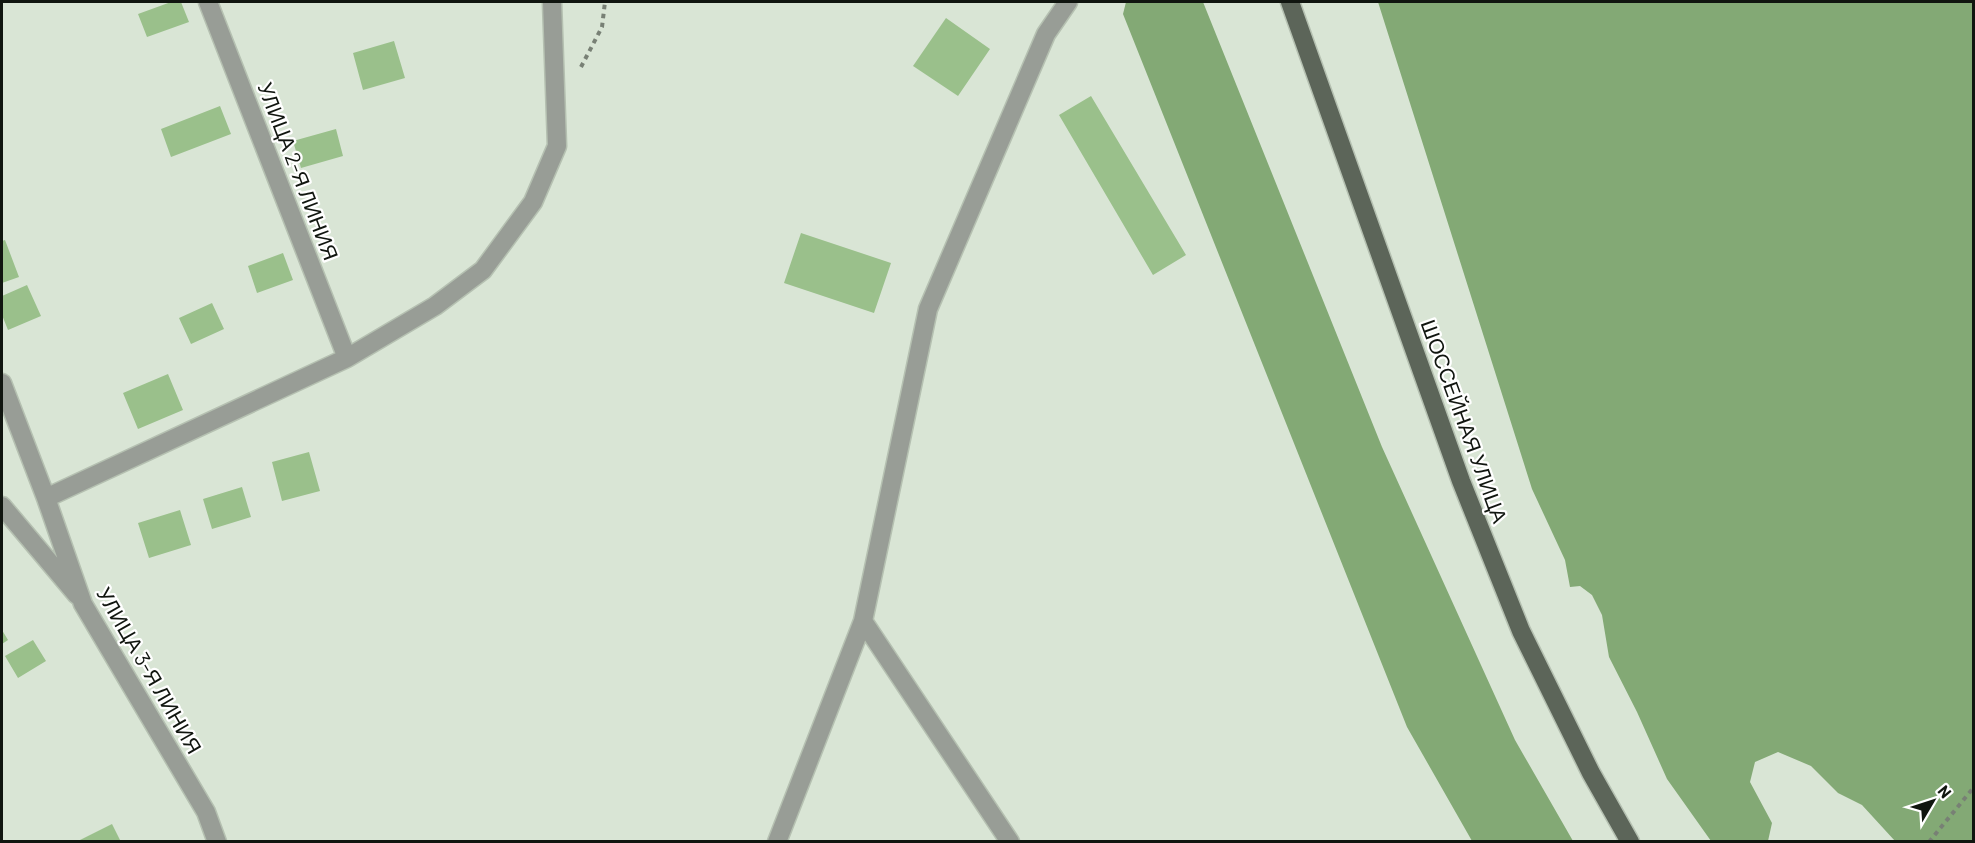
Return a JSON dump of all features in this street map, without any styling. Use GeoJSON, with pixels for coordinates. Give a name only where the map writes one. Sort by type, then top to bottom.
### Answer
{"type":"FeatureCollection","features":[{"type":"Feature","properties":{"kind":"main road","name":"ШОССЕЙНАЯ УЛИЦА"},"geometry":{"type":"LineString","coordinates":[[1290,2],[1461,481],[1521,632],[1591,773],[1630,842]]}},
{"type":"Feature","properties":{"kind":"street","name":"УЛИЦА 2-Я ЛИНИЯ"},"geometry":{"type":"LineString","coordinates":[[208,2],[347,358]]}},
{"type":"Feature","properties":{"kind":"street"},"geometry":{"type":"LineString","coordinates":[[46,498],[347,358],[435,306],[483,270],[532,202],[557,146],[552,2]]}},
{"type":"Feature","properties":{"kind":"street"},"geometry":{"type":"LineString","coordinates":[[777,842],[863,621],[928,309],[1046,34],[1068,2]]}},
{"type":"Feature","properties":{"kind":"street","name":"УЛИЦА 3-Я ЛИНИЯ"},"geometry":{"type":"LineString","coordinates":[[2,383],[83,604],[207,812],[216,842]]}},
{"type":"Feature","properties":{"kind":"street"},"geometry":{"type":"LineString","coordinates":[[2,506],[83,604]]}},
{"type":"Feature","properties":{"kind":"street"},"geometry":{"type":"LineString","coordinates":[[863,621],[1010,842]]}},
{"type":"Feature","properties":{"kind":"path"},"geometry":{"type":"LineString","coordinates":[[576,75],[602,27],[605,2]]}},
{"type":"Feature","properties":{"kind":"path"},"geometry":{"type":"LineString","coordinates":[[1929,842],[1974,787]]}},
{"type":"Feature","properties":{"kind":"green space"},"geometry":{"type":"Polygon","coordinates":[[[1126,2],[1203,2],[1382,447],[1515,740],[1573,841],[1472,841],[1407,727],[1123,14],[1126,2]]]}},
{"type":"Feature","properties":{"kind":"green space"},"geometry":{"type":"Polygon","coordinates":[[[1378,2],[1973,2],[1973,841],[1895,841],[1862,805],[1838,793],[1811,766],[1778,752],[1755,762],[1750,782],[1772,823],[1768,841],[1711,841],[1667,779],[1609,657],[1602,615],[1592,595],[1580,586],[1570,587],[1565,560],[1532,489],[1378,2]]]}},
{"type":"Feature","properties":{"kind":"building"},"geometry":{"type":"Polygon","coordinates":[[[171,2],[181,2],[189,22],[147,37],[138,14],[171,2]]]}},
{"type":"Feature","properties":{"kind":"building"},"geometry":{"type":"Polygon","coordinates":[[[946,18],[990,49],[958,96],[913,66],[946,18]]]}},
{"type":"Feature","properties":{"kind":"building"},"geometry":{"type":"Polygon","coordinates":[[[394,41],[405,78],[363,90],[353,53],[394,41]]]}},
{"type":"Feature","properties":{"kind":"building"},"geometry":{"type":"Polygon","coordinates":[[[1091,96],[1186,255],[1153,275],[1059,115],[1091,96]]]}},
{"type":"Feature","properties":{"kind":"building"},"geometry":{"type":"Polygon","coordinates":[[[220,106],[231,134],[171,157],[161,129],[220,106]]]}},
{"type":"Feature","properties":{"kind":"building"},"geometry":{"type":"Polygon","coordinates":[[[336,129],[343,156],[301,168],[293,141],[336,129]]]}},
{"type":"Feature","properties":{"kind":"building"},"geometry":{"type":"Polygon","coordinates":[[[801,233],[891,263],[874,313],[784,283],[801,233]]]}},
{"type":"Feature","properties":{"kind":"building"},"geometry":{"type":"Polygon","coordinates":[[[5,240],[19,277],[2,283],[2,241],[5,240]]]}},
{"type":"Feature","properties":{"kind":"building"},"geometry":{"type":"Polygon","coordinates":[[[283,253],[293,280],[257,293],[248,266],[283,253]]]}},
{"type":"Feature","properties":{"kind":"building"},"geometry":{"type":"Polygon","coordinates":[[[27,285],[41,316],[8,330],[2,315],[2,296],[27,285]]]}},
{"type":"Feature","properties":{"kind":"building"},"geometry":{"type":"Polygon","coordinates":[[[212,303],[224,329],[191,344],[179,318],[212,303]]]}},
{"type":"Feature","properties":{"kind":"building"},"geometry":{"type":"Polygon","coordinates":[[[168,374],[183,410],[138,429],[123,393],[168,374]]]}},
{"type":"Feature","properties":{"kind":"building"},"geometry":{"type":"Polygon","coordinates":[[[309,452],[320,491],[282,501],[272,462],[309,452]]]}},
{"type":"Feature","properties":{"kind":"building"},"geometry":{"type":"Polygon","coordinates":[[[242,487],[251,517],[212,529],[203,499],[242,487]]]}},
{"type":"Feature","properties":{"kind":"building"},"geometry":{"type":"Polygon","coordinates":[[[180,510],[191,545],[149,558],[138,523],[180,510]]]}},
{"type":"Feature","properties":{"kind":"building"},"geometry":{"type":"Polygon","coordinates":[[[2,630],[8,640],[2,644],[2,630]]]}},
{"type":"Feature","properties":{"kind":"building"},"geometry":{"type":"Polygon","coordinates":[[[33,640],[46,661],[18,678],[5,656],[33,640]]]}},
{"type":"Feature","properties":{"kind":"building"},"geometry":{"type":"Polygon","coordinates":[[[112,824],[121,842],[76,842],[112,824]]]}}]}
